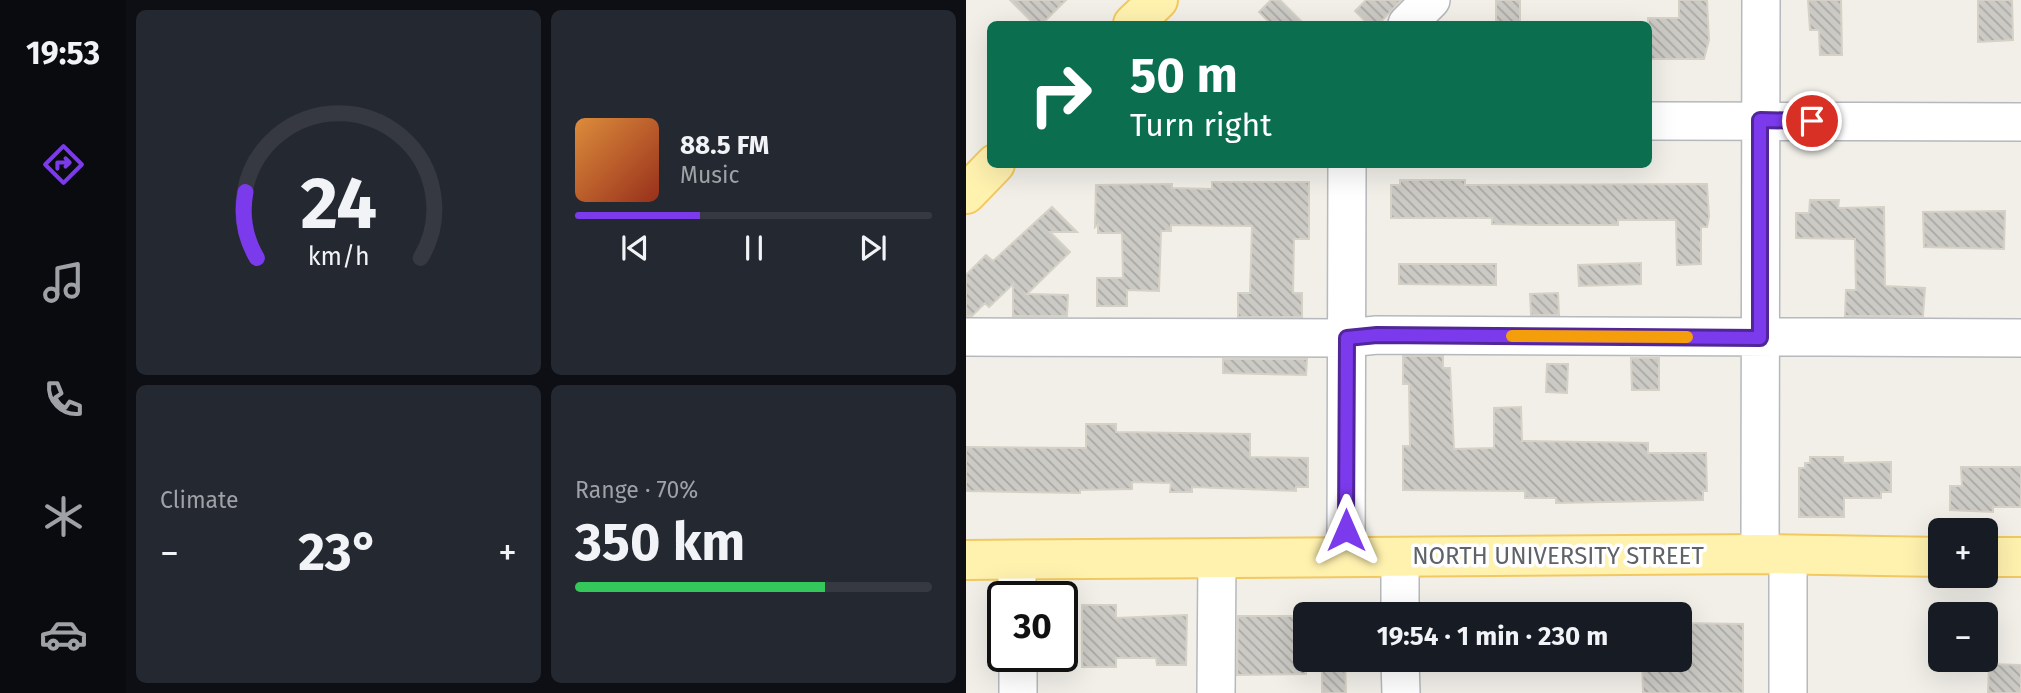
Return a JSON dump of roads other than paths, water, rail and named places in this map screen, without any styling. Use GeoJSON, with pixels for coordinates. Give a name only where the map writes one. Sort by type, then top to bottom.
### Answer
{"type":"FeatureCollection","features":[{"type":"Feature","properties":{"kind":"main road"},"geometry":{"type":"LineString","coordinates":[[1136,21],[1158,0]]}},
{"type":"Feature","properties":{"kind":"main road"},"geometry":{"type":"LineString","coordinates":[[966,194],[991,168]]}},
{"type":"Feature","properties":{"kind":"main road","name":"NORTH UNIVERSITY STREET"},"geometry":{"type":"LineString","coordinates":[[966,560],[1017,578],[1217,558],[1928,557]]}},
{"type":"Feature","properties":{"kind":"main road"},"geometry":{"type":"LineString","coordinates":[[1998,557],[2021,557]]}},
{"type":"Feature","properties":{"kind":"street"},"geometry":{"type":"LineString","coordinates":[[1409,21],[1431,0]]}},
{"type":"Feature","properties":{"kind":"street"},"geometry":{"type":"LineString","coordinates":[[1760,0],[1760,338],[1774,555],[1788,693]]}},
{"type":"Feature","properties":{"kind":"street"},"geometry":{"type":"LineString","coordinates":[[1652,121],[2021,122]]}},
{"type":"Feature","properties":{"kind":"street"},"geometry":{"type":"LineString","coordinates":[[1346,558],[1347,168]]}},
{"type":"Feature","properties":{"kind":"street"},"geometry":{"type":"LineString","coordinates":[[966,337],[1347,338],[1377,335],[2021,338]]}},
{"type":"Feature","properties":{"kind":"street"},"geometry":{"type":"LineString","coordinates":[[1400,557],[1400,602]]}},
{"type":"Feature","properties":{"kind":"street"},"geometry":{"type":"LineString","coordinates":[[1216,693],[1217,558]]}},
{"type":"Feature","properties":{"kind":"street"},"geometry":{"type":"LineString","coordinates":[[1017,672],[1018,693]]}},
{"type":"Feature","properties":{"kind":"street"},"geometry":{"type":"LineString","coordinates":[[1401,672],[1401,693]]}}]}
